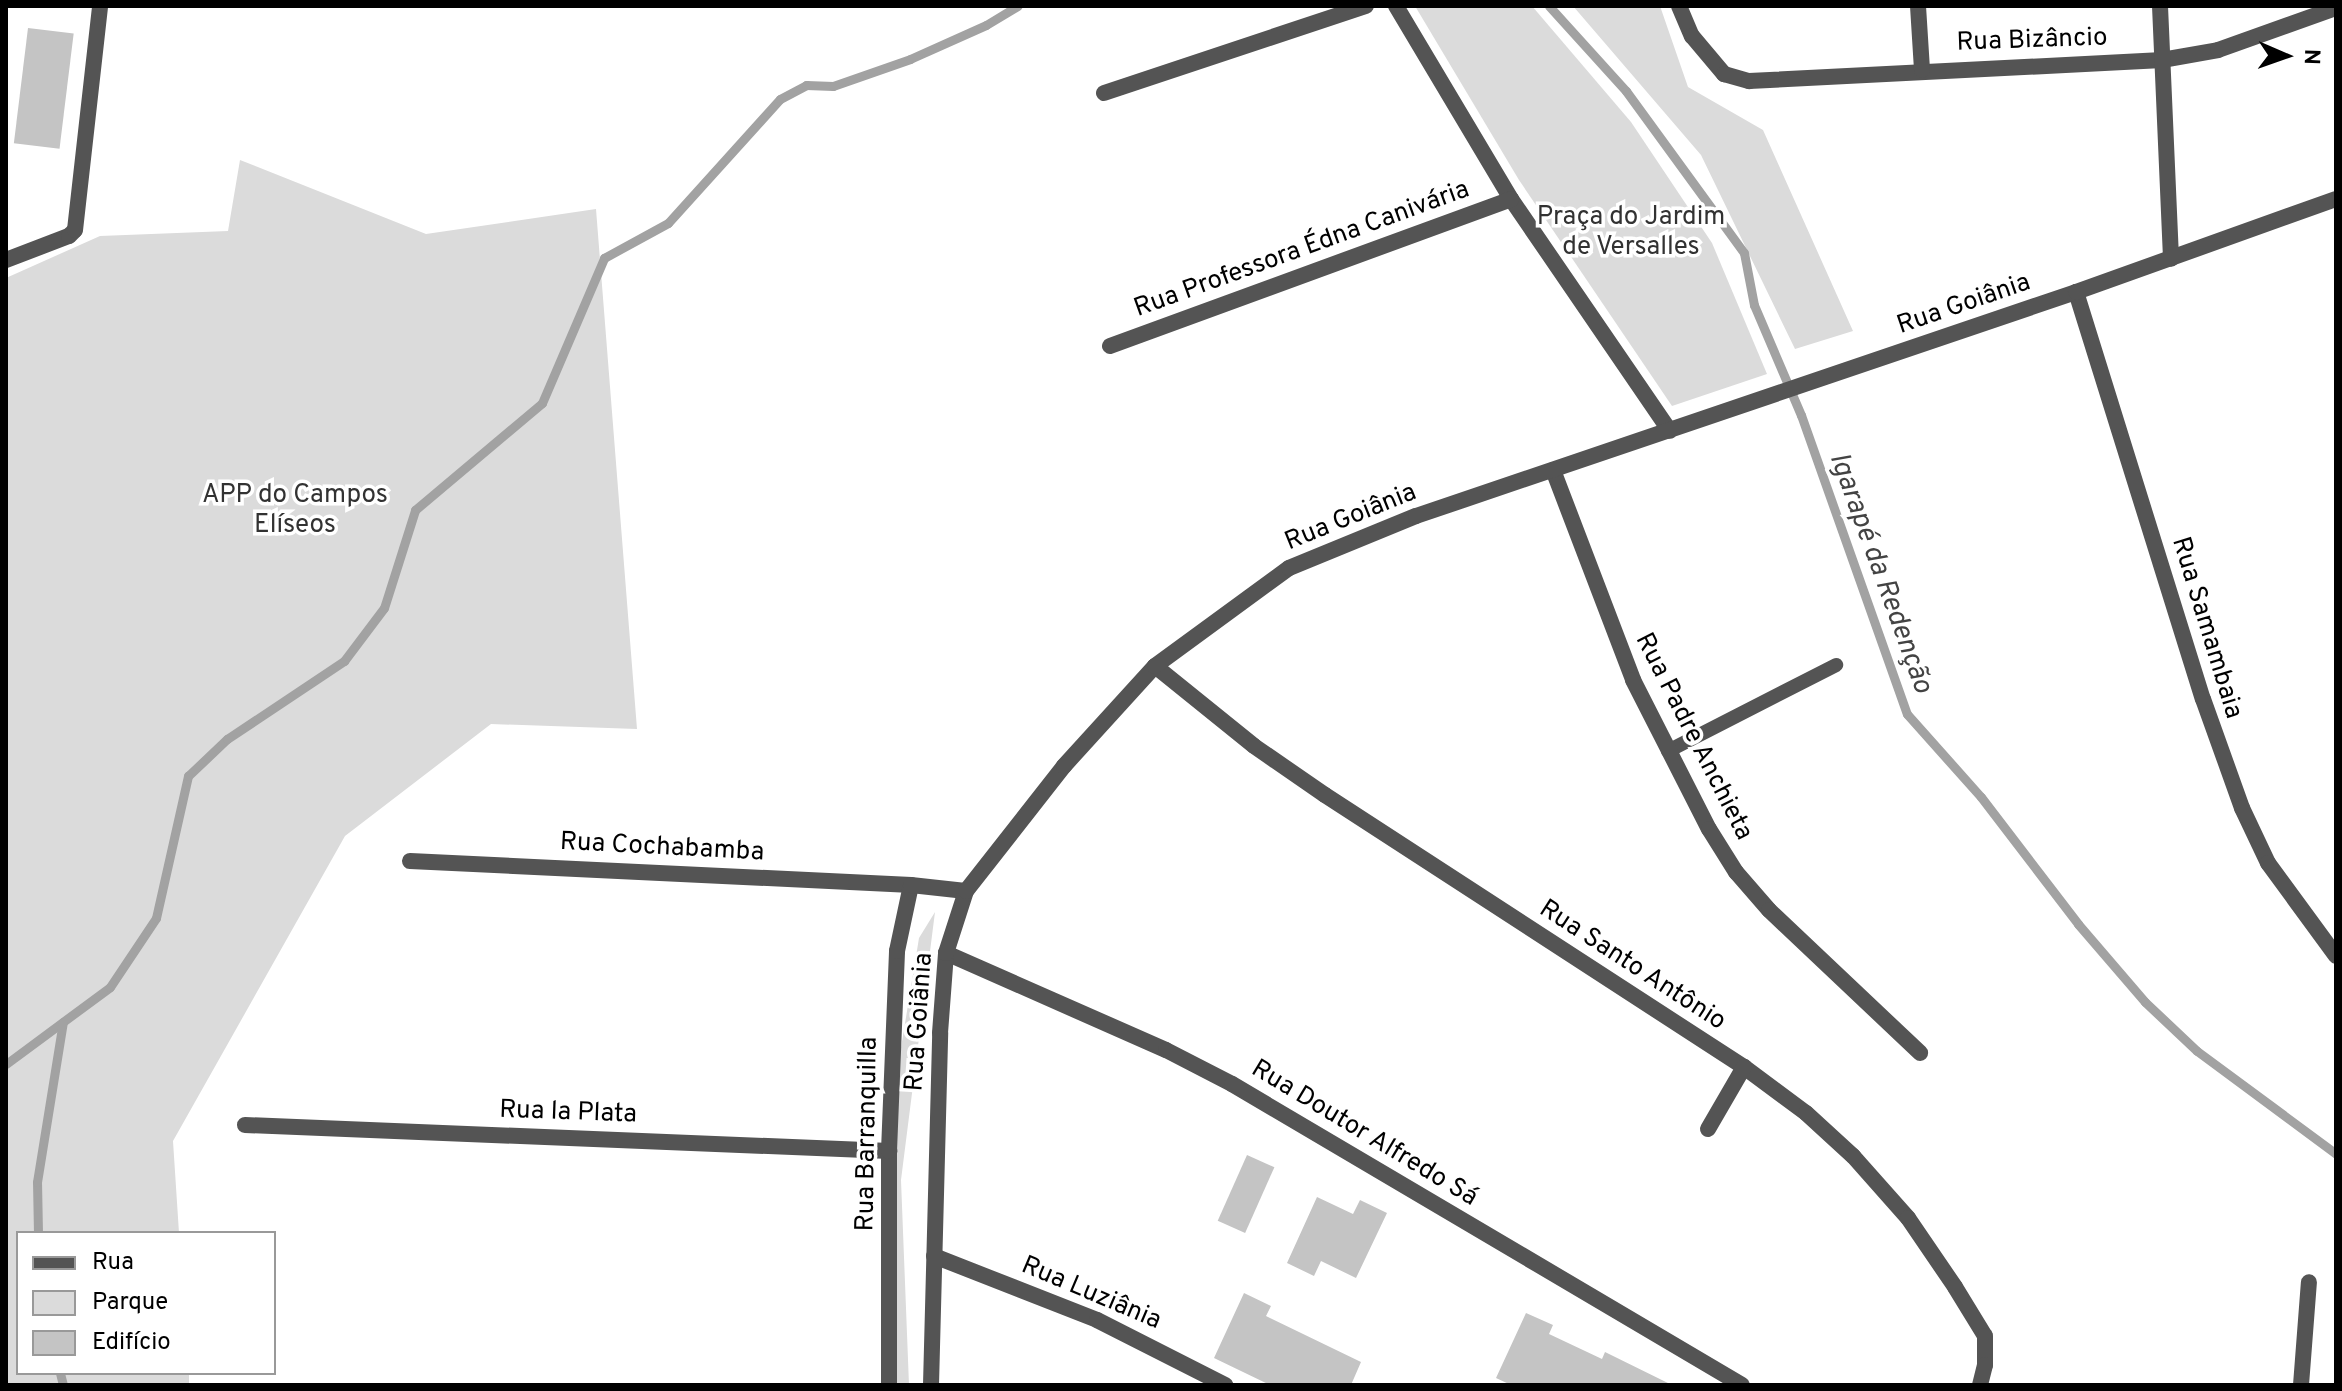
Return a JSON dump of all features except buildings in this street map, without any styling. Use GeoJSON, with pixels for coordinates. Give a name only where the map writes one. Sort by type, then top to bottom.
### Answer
{"type":"FeatureCollection","features":[{"type":"Feature","properties":{"kind":"street"},"geometry":{"type":"LineString","coordinates":[[6,260],[69,236],[75,230],[100,6]]}},
{"type":"Feature","properties":{"kind":"street"},"geometry":{"type":"LineString","coordinates":[[1104,93],[1366,6]]}},
{"type":"Feature","properties":{"kind":"street"},"geometry":{"type":"LineString","coordinates":[[1396,6],[1511,199],[1670,431]]}},
{"type":"Feature","properties":{"kind":"street","name":"Rua Bizâncio"},"geometry":{"type":"LineString","coordinates":[[1679,6],[1692,36],[1724,74],[1749,81],[2162,60],[2218,50],[2336,8]]}},
{"type":"Feature","properties":{"kind":"street"},"geometry":{"type":"LineString","coordinates":[[1918,6],[1922,70]]}},
{"type":"Feature","properties":{"kind":"street"},"geometry":{"type":"LineString","coordinates":[[2160,6],[2171,259]]}},
{"type":"Feature","properties":{"kind":"street","name":"Rua Professora Édna Canivária"},"geometry":{"type":"LineString","coordinates":[[1110,346],[1511,199]]}},
{"type":"Feature","properties":{"kind":"street","name":"Rua Goiânia"},"geometry":{"type":"LineString","coordinates":[[931,1385],[940,1033],[946,953],[966,891],[1064,766],[1155,666],[1289,568],[1416,516],[2076,292],[2336,200]]}},
{"type":"Feature","properties":{"kind":"street","name":"Rua Samambaia"},"geometry":{"type":"LineString","coordinates":[[2076,292],[2203,699],[2242,808],[2268,863],[2336,956]]}},
{"type":"Feature","properties":{"kind":"street","name":"Rua Padre Anchieta"},"geometry":{"type":"LineString","coordinates":[[1553,470],[1633,680],[1668,751],[1736,872],[1769,910],[1920,1053]]}},
{"type":"Feature","properties":{"kind":"street","name":"Rua Santo Antônio"},"geometry":{"type":"LineString","coordinates":[[1155,666],[1254,746],[1325,795],[1744,1067],[1806,1113],[1841,1145],[1908,1218],[1982,1329],[1986,1348],[1980,1385]]}},
{"type":"Feature","properties":{"kind":"street","name":"Rua Cochabamba"},"geometry":{"type":"LineString","coordinates":[[410,861],[911,885],[966,891]]}},
{"type":"Feature","properties":{"kind":"street","name":"Rua Barranquilla"},"geometry":{"type":"LineString","coordinates":[[889,1385],[889,1151],[897,951],[911,885]]}},
{"type":"Feature","properties":{"kind":"street","name":"Rua Doutor Alfredo Sá"},"geometry":{"type":"LineString","coordinates":[[946,953],[1166,1050],[1232,1084],[1742,1385]]}},
{"type":"Feature","properties":{"kind":"street"},"geometry":{"type":"LineString","coordinates":[[1708,1129],[1744,1067]]}},
{"type":"Feature","properties":{"kind":"street","name":"Rua la Plata"},"geometry":{"type":"LineString","coordinates":[[245,1125],[889,1151]]}},
{"type":"Feature","properties":{"kind":"street","name":"Rua Luziânia"},"geometry":{"type":"LineString","coordinates":[[934,1256],[1097,1320],[1225,1385]]}},
{"type":"Feature","properties":{"kind":"street"},"geometry":{"type":"LineString","coordinates":[[2301,1385],[2309,1282]]}},
{"type":"Feature","properties":{"kind":"lane"},"geometry":{"type":"LineString","coordinates":[[1668,751],[1836,665]]}},
{"type":"Feature","properties":{"kind":"green space","name":"Praça do Jardim de Versalles"},"geometry":{"type":"Polygon","coordinates":[[[1415,6],[1532,6],[1631,122],[1712,243],[1767,374],[1672,406],[1519,180],[1415,6]]]}},
{"type":"Feature","properties":{"kind":"green space"},"geometry":{"type":"Polygon","coordinates":[[[1573,6],[1660,6],[1688,87],[1763,130],[1853,331],[1795,349],[1701,155],[1573,6]]]}},
{"type":"Feature","properties":{"kind":"green space","name":"APP do Campos Elíseos"},"geometry":{"type":"Polygon","coordinates":[[[240,160],[426,234],[596,209],[637,729],[491,724],[345,836],[173,1141],[179,1231],[16,1231],[16,1375],[189,1375],[189,1385],[6,1385],[6,278],[100,236],[228,231],[240,160]]]}},
{"type":"Feature","properties":{"kind":"green space"},"geometry":{"type":"Polygon","coordinates":[[[935,912],[901,1180],[909,1385],[885,1385],[886,1139],[919,938],[935,912]]]}},
{"type":"Feature","properties":{"kind":"waterway"},"geometry":{"type":"LineString","coordinates":[[6,1064],[110,987],[156,918],[188,776],[227,739],[344,661],[384,608],[415,510],[542,403],[604,258],[668,223],[780,99],[806,85],[833,86],[910,59],[986,25],[1018,6]]}},
{"type":"Feature","properties":{"kind":"waterway","name":"Igarapé da Redenção"},"geometry":{"type":"LineString","coordinates":[[1549,6],[1626,91],[1744,253],[1754,305],[1801,415],[1907,714],[1981,797],[2078,924],[2145,1002],[2197,1051],[2336,1154]]}},
{"type":"Feature","properties":{"kind":"waterway"},"geometry":{"type":"LineString","coordinates":[[38,1231],[37,1182],[63,1022]]}},
{"type":"Feature","properties":{"kind":"waterway"},"geometry":{"type":"LineString","coordinates":[[60,1375],[63,1385]]}}]}
